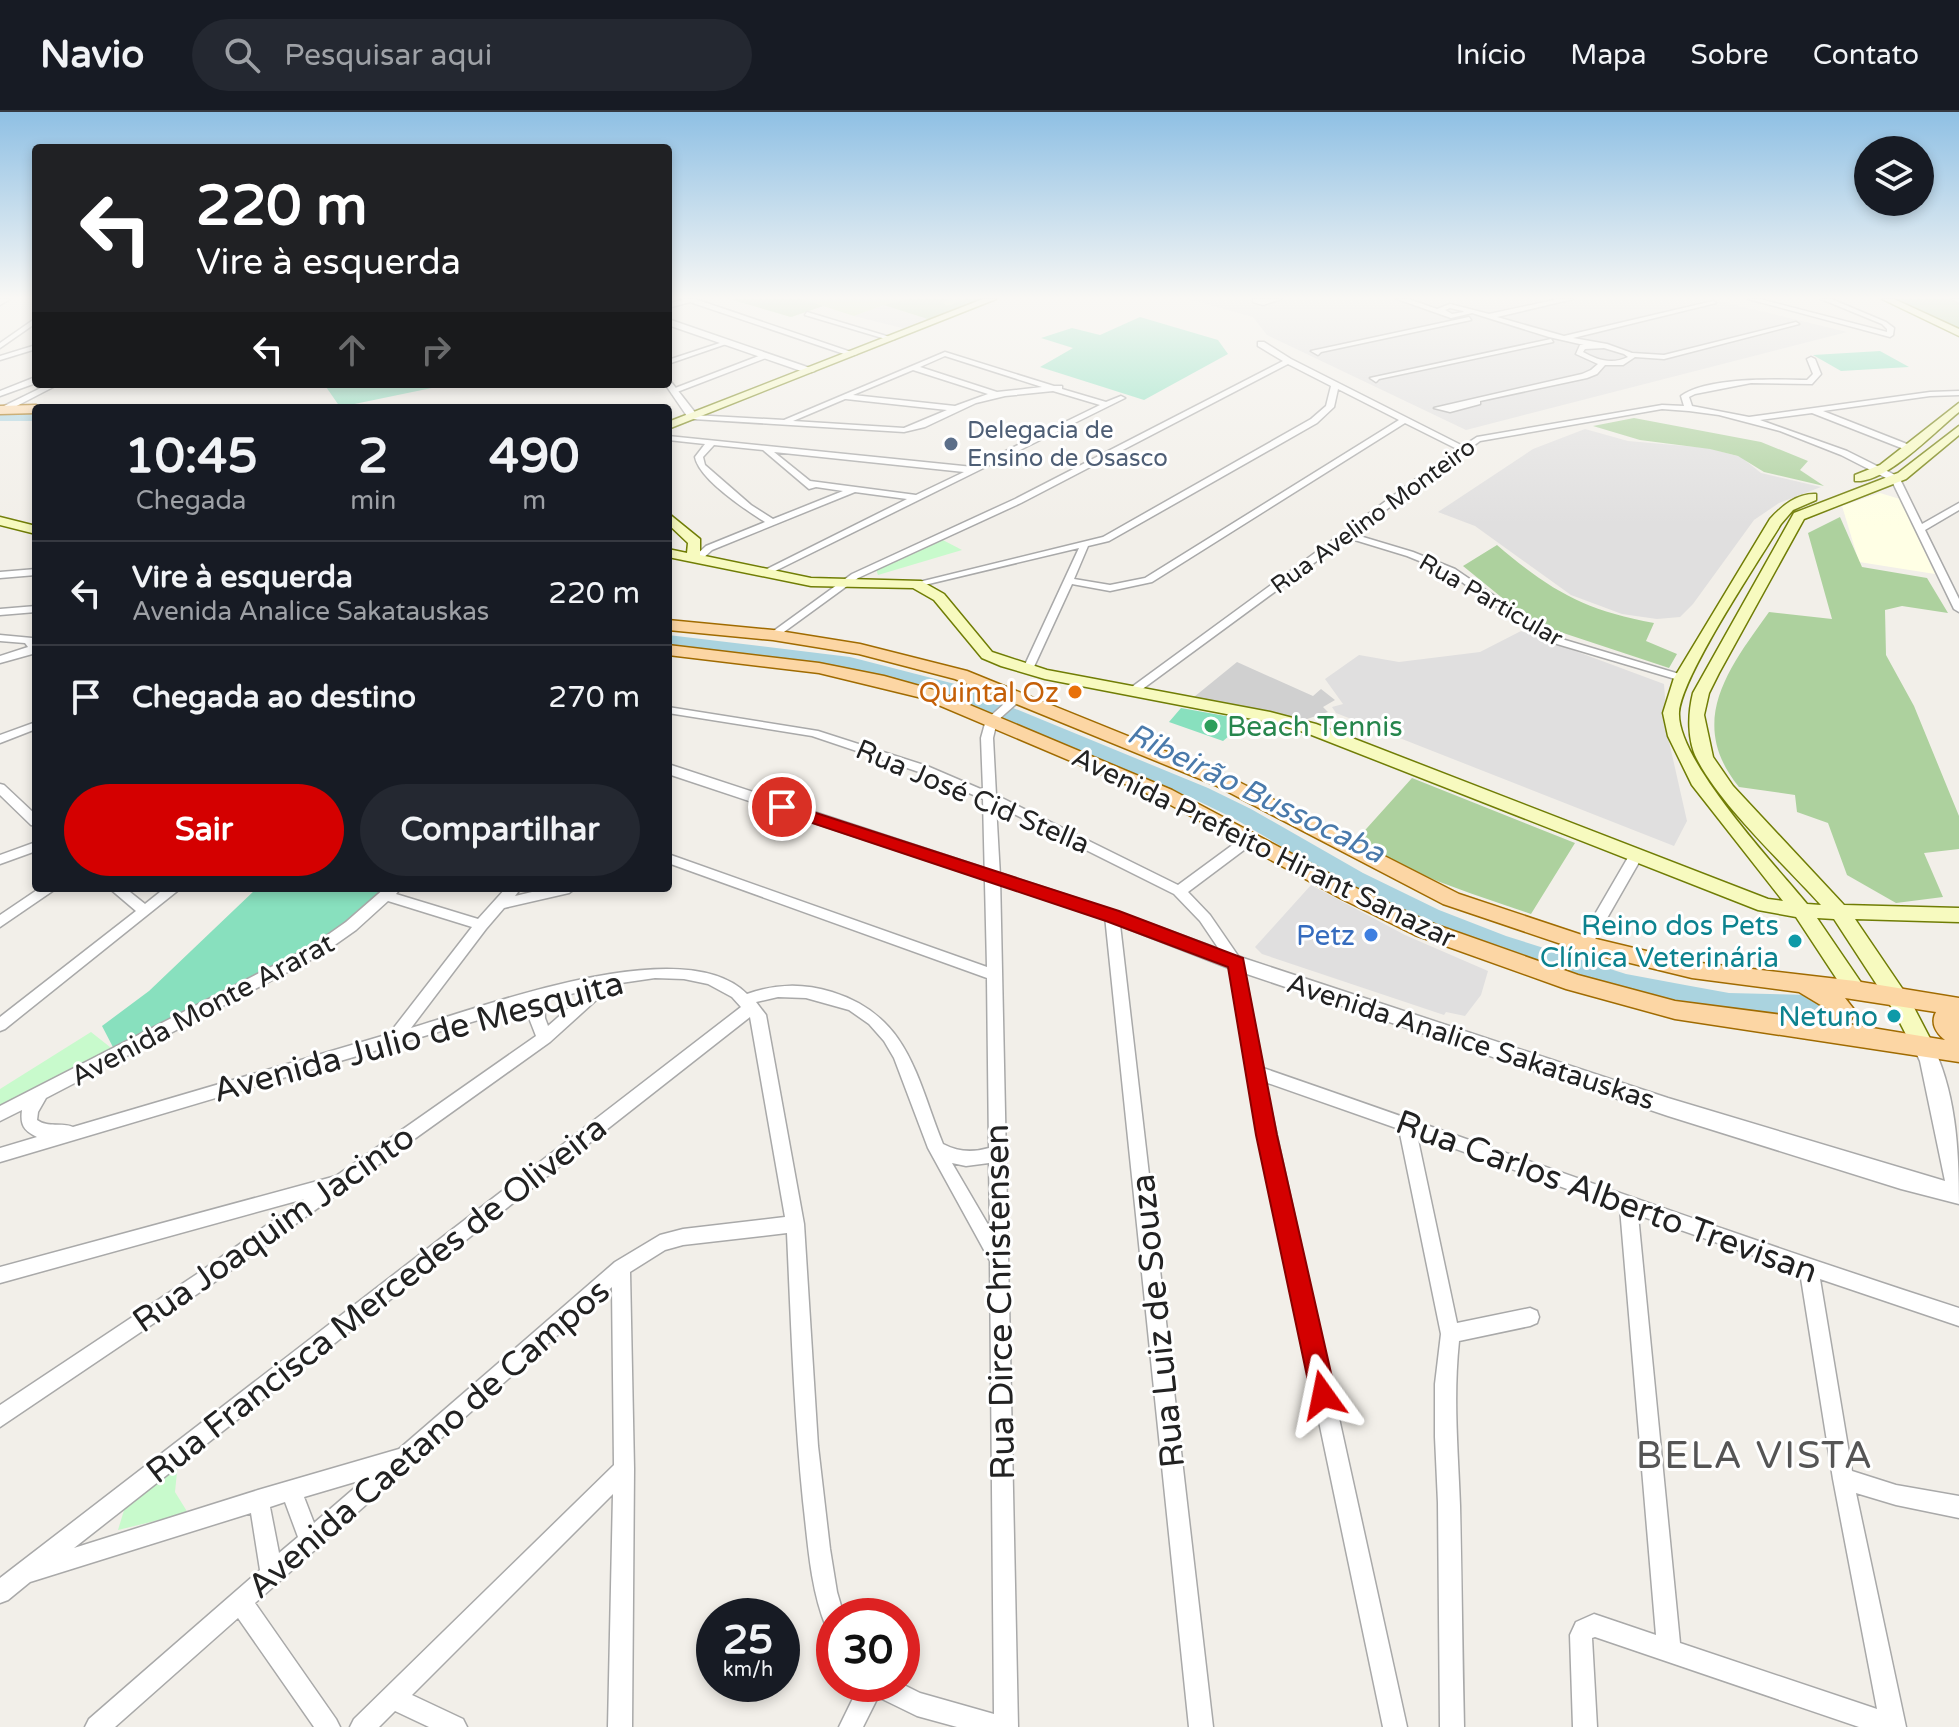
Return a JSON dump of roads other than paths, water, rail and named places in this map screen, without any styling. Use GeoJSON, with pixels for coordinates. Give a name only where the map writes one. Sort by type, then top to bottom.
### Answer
{"type":"FeatureCollection","features":[{"type":"Feature","properties":{"kind":"main road"},"geometry":{"type":"LineString","coordinates":[[672,425],[801,374]]}},
{"type":"Feature","properties":{"kind":"main road"},"geometry":{"type":"LineString","coordinates":[[1855,990],[1802,911],[1718,807],[1688,762],[1676,736],[1671,713],[1682,678],[1780,515],[1797,502],[1880,479],[1909,448],[1959,406]]}},
{"type":"Feature","properties":{"kind":"main road"},"geometry":{"type":"LineString","coordinates":[[1,414],[32,410]]}},
{"type":"Feature","properties":{"kind":"main road"},"geometry":{"type":"LineString","coordinates":[[1,414],[32,422]]}},
{"type":"Feature","properties":{"kind":"main road"},"geometry":{"type":"LineString","coordinates":[[1920,1039],[1840,913],[1713,771],[1700,748],[1696,715],[1708,679],[1799,516],[1880,479],[1959,429]]}},
{"type":"Feature","properties":{"kind":"main road"},"geometry":{"type":"LineString","coordinates":[[1880,479],[1905,495]]}},
{"type":"Feature","properties":{"kind":"main road"},"geometry":{"type":"LineString","coordinates":[[0,521],[32,529]]}},
{"type":"Feature","properties":{"kind":"main road"},"geometry":{"type":"LineString","coordinates":[[672,521],[695,542],[695,557]]}},
{"type":"Feature","properties":{"kind":"main road"},"geometry":{"type":"LineString","coordinates":[[672,549],[686,534]]}},
{"type":"Feature","properties":{"kind":"main road"},"geometry":{"type":"LineString","coordinates":[[672,553],[811,582],[916,584],[939,597],[987,655],[1028,669],[1270,717],[1310,728],[1753,901],[1802,911],[1959,915]]}},
{"type":"Feature","properties":{"kind":"main road","name":"Avenida Prefeito Hirant Sanazar"},"geometry":{"type":"LineString","coordinates":[[672,625],[773,635],[903,658],[961,675],[1014,701],[1222,781],[1451,899],[1585,944],[1692,970],[1855,990],[1898,1001],[1959,1007]]}},
{"type":"Feature","properties":{"kind":"main road","name":"Avenida Prefeito Hirant Sanazar"},"geometry":{"type":"LineString","coordinates":[[672,650],[773,662],[884,681],[994,718],[1165,794],[1348,893],[1423,929],[1574,983],[1675,1010],[1920,1039],[1959,1052]]}},
{"type":"Feature","properties":{"kind":"main road"},"geometry":{"type":"LineString","coordinates":[[1783,887],[1802,890],[1808,888],[1809,881]]}},
{"type":"Feature","properties":{"kind":"main road"},"geometry":{"type":"LineString","coordinates":[[1778,982],[1818,993],[1835,1002],[1844,1012],[1842,1017],[1832,1020],[1791,1025]]}},
{"type":"Feature","properties":{"kind":"main road"},"geometry":{"type":"LineString","coordinates":[[1959,1016],[1945,1018],[1947,1028],[1959,1038]]}},
{"type":"Feature","properties":{"kind":"street"},"geometry":{"type":"LineString","coordinates":[[672,386],[708,374]]}},
{"type":"Feature","properties":{"kind":"street"},"geometry":{"type":"LineString","coordinates":[[782,422],[895,374]]}},
{"type":"Feature","properties":{"kind":"street"},"geometry":{"type":"LineString","coordinates":[[935,374],[995,394]]}},
{"type":"Feature","properties":{"kind":"street"},"geometry":{"type":"LineString","coordinates":[[1014,374],[1106,405]]}},
{"type":"Feature","properties":{"kind":"street"},"geometry":{"type":"LineString","coordinates":[[773,635],[855,576],[1018,501],[1262,374]]}},
{"type":"Feature","properties":{"kind":"street"},"geometry":{"type":"LineString","coordinates":[[1314,374],[1463,449]]}},
{"type":"Feature","properties":{"kind":"street"},"geometry":{"type":"LineString","coordinates":[[1477,402],[1588,374]]}},
{"type":"Feature","properties":{"kind":"street"},"geometry":{"type":"LineString","coordinates":[[1689,408],[1685,396],[1693,392],[1751,381],[1809,382],[1817,374]]}},
{"type":"Feature","properties":{"kind":"street"},"geometry":{"type":"LineString","coordinates":[[0,394],[32,382]]}},
{"type":"Feature","properties":{"kind":"street"},"geometry":{"type":"LineString","coordinates":[[916,584],[1084,547],[1122,531],[1314,421],[1330,407],[1335,385]]}},
{"type":"Feature","properties":{"kind":"street"},"geometry":{"type":"LineString","coordinates":[[672,387],[693,417],[904,430],[995,394],[1059,388]]}},
{"type":"Feature","properties":{"kind":"street"},"geometry":{"type":"LineString","coordinates":[[1,414],[48,388]]}},
{"type":"Feature","properties":{"kind":"street"},"geometry":{"type":"LineString","coordinates":[[1744,420],[1941,392],[1959,394]]}},
{"type":"Feature","properties":{"kind":"street"},"geometry":{"type":"LineString","coordinates":[[842,397],[954,408]]}},
{"type":"Feature","properties":{"kind":"street"},"geometry":{"type":"LineString","coordinates":[[762,574],[1121,398]]}},
{"type":"Feature","properties":{"kind":"street","name":"Rua Avelino Monteiro"},"geometry":{"type":"LineString","coordinates":[[1133,691],[1463,449],[1492,435],[1654,408],[1689,408],[1795,433],[1880,479]]}},
{"type":"Feature","properties":{"kind":"street"},"geometry":{"type":"LineString","coordinates":[[1812,410],[1909,448]]}},
{"type":"Feature","properties":{"kind":"street"},"geometry":{"type":"LineString","coordinates":[[1070,581],[1110,588],[1148,580],[1405,420]]}},
{"type":"Feature","properties":{"kind":"street"},"geometry":{"type":"LineString","coordinates":[[672,438],[974,470]]}},
{"type":"Feature","properties":{"kind":"street"},"geometry":{"type":"LineString","coordinates":[[712,442],[699,457],[701,466],[748,507],[772,522]]}},
{"type":"Feature","properties":{"kind":"street"},"geometry":{"type":"LineString","coordinates":[[764,448],[828,500]]}},
{"type":"Feature","properties":{"kind":"street"},"geometry":{"type":"LineString","coordinates":[[1880,479],[1905,495],[1920,529],[1953,586],[1959,609]]}},
{"type":"Feature","properties":{"kind":"street"},"geometry":{"type":"LineString","coordinates":[[807,483],[918,498]]}},
{"type":"Feature","properties":{"kind":"street"},"geometry":{"type":"LineString","coordinates":[[695,557],[709,548],[857,488]]}},
{"type":"Feature","properties":{"kind":"street"},"geometry":{"type":"LineString","coordinates":[[1920,529],[1959,506]]}},
{"type":"Feature","properties":{"kind":"street","name":"Rua Particular"},"geometry":{"type":"LineString","coordinates":[[1347,535],[1410,554],[1452,571],[1530,625],[1561,642],[1682,678]]}},
{"type":"Feature","properties":{"kind":"street"},"geometry":{"type":"LineString","coordinates":[[1028,669],[1084,547]]}},
{"type":"Feature","properties":{"kind":"street"},"geometry":{"type":"LineString","coordinates":[[0,575],[32,572]]}},
{"type":"Feature","properties":{"kind":"street"},"geometry":{"type":"LineString","coordinates":[[0,612],[32,609]]}},
{"type":"Feature","properties":{"kind":"street"},"geometry":{"type":"LineString","coordinates":[[0,653],[6,638],[28,640],[32,645]]}},
{"type":"Feature","properties":{"kind":"street"},"geometry":{"type":"LineString","coordinates":[[0,660],[32,650]]}},
{"type":"Feature","properties":{"kind":"street"},"geometry":{"type":"LineString","coordinates":[[994,718],[1014,701]]}},
{"type":"Feature","properties":{"kind":"street","name":"Rua José Cid Stella"},"geometry":{"type":"LineString","coordinates":[[672,711],[762,723],[840,739],[989,797],[1179,891],[1205,918],[1236,963]]}},
{"type":"Feature","properties":{"kind":"street","name":"Rua Dirce Christensen"},"geometry":{"type":"LineString","coordinates":[[994,718],[987,738],[993,876],[1006,1727]]}},
{"type":"Feature","properties":{"kind":"street"},"geometry":{"type":"LineString","coordinates":[[0,739],[32,727]]}},
{"type":"Feature","properties":{"kind":"street","name":"Avenida Analice Sakatauskas"},"geometry":{"type":"LineString","coordinates":[[672,770],[1112,916],[1236,963],[1668,1107],[1959,1194]]}},
{"type":"Feature","properties":{"kind":"street"},"geometry":{"type":"LineString","coordinates":[[2,793],[32,819]]}},
{"type":"Feature","properties":{"kind":"street"},"geometry":{"type":"LineString","coordinates":[[1179,891],[1251,838]]}},
{"type":"Feature","properties":{"kind":"street"},"geometry":{"type":"LineString","coordinates":[[0,860],[32,848]]}},
{"type":"Feature","properties":{"kind":"street"},"geometry":{"type":"LineString","coordinates":[[1585,944],[1635,857]]}},
{"type":"Feature","properties":{"kind":"street"},"geometry":{"type":"LineString","coordinates":[[672,862],[994,975]]}},
{"type":"Feature","properties":{"kind":"street"},"geometry":{"type":"LineString","coordinates":[[0,922],[44,892]]}},
{"type":"Feature","properties":{"kind":"street"},"geometry":{"type":"LineString","coordinates":[[121,892],[145,911]]}},
{"type":"Feature","properties":{"kind":"street"},"geometry":{"type":"LineString","coordinates":[[0,1025],[169,892]]}},
{"type":"Feature","properties":{"kind":"street"},"geometry":{"type":"LineString","coordinates":[[390,892],[481,925]]}},
{"type":"Feature","properties":{"kind":"street","name":"Avenida Monte Ararat"},"geometry":{"type":"LineString","coordinates":[[0,1114],[317,950],[390,892]]}},
{"type":"Feature","properties":{"kind":"street"},"geometry":{"type":"LineString","coordinates":[[393,1041],[481,925],[510,892]]}},
{"type":"Feature","properties":{"kind":"street"},"geometry":{"type":"LineString","coordinates":[[500,904],[552,892]]}},
{"type":"Feature","properties":{"kind":"street","name":"Rua Luiz de Souza"},"geometry":{"type":"LineString","coordinates":[[1112,916],[1201,1727]]}},
{"type":"Feature","properties":{"kind":"street"},"geometry":{"type":"LineString","coordinates":[[1236,963],[1267,1135],[1395,1727]]}},
{"type":"Feature","properties":{"kind":"street","name":"Avenida Julio de Mesquita"},"geometry":{"type":"LineString","coordinates":[[0,1155],[537,997],[610,980],[660,972],[690,973],[726,985],[749,1003]]}},
{"type":"Feature","properties":{"kind":"street","name":"Rua Joaquim Jacinto"},"geometry":{"type":"LineString","coordinates":[[2,1415],[346,1180],[545,1038],[610,980]]}},
{"type":"Feature","properties":{"kind":"street"},"geometry":{"type":"LineString","coordinates":[[830,1598],[819,1549],[808,1446],[795,1224],[766,1049],[758,1015],[749,1003],[774,990],[804,990],[858,1005],[875,1017],[897,1048],[937,1149],[997,1259]]}},
{"type":"Feature","properties":{"kind":"street"},"geometry":{"type":"LineString","coordinates":[[537,997],[537,1018],[545,1038]]}},
{"type":"Feature","properties":{"kind":"street","name":"Rua Francisca Mercedes de Oliveira"},"geometry":{"type":"LineString","coordinates":[[0,1592],[749,1003]]}},
{"type":"Feature","properties":{"kind":"street"},"geometry":{"type":"LineString","coordinates":[[1920,1039],[1930,1061],[1959,1194]]}},
{"type":"Feature","properties":{"kind":"street","name":"Rua Carlos Alberto Trevisan"},"geometry":{"type":"LineString","coordinates":[[1256,1072],[1809,1269],[1959,1317]]}},
{"type":"Feature","properties":{"kind":"street","name":"Avenida Julio de Mesquita"},"geometry":{"type":"LineString","coordinates":[[38,1097],[28,1117],[34,1128],[48,1132],[83,1129]]}},
{"type":"Feature","properties":{"kind":"street"},"geometry":{"type":"LineString","coordinates":[[1406,1123],[1450,1334],[1445,1384],[1445,1437],[1449,1503],[1452,1727]]}},
{"type":"Feature","properties":{"kind":"street"},"geometry":{"type":"LineString","coordinates":[[937,1149],[949,1157],[965,1160],[996,1153]]}},
{"type":"Feature","properties":{"kind":"street"},"geometry":{"type":"LineString","coordinates":[[0,1275],[346,1180]]}},
{"type":"Feature","properties":{"kind":"street"},"geometry":{"type":"LineString","coordinates":[[1628,1202],[1669,1649]]}},
{"type":"Feature","properties":{"kind":"street","name":"Avenida Caetano de Campos"},"geometry":{"type":"LineString","coordinates":[[97,1727],[621,1268],[660,1243],[683,1237],[795,1224]]}},
{"type":"Feature","properties":{"kind":"street"},"geometry":{"type":"LineString","coordinates":[[620,1727],[624,1469],[621,1268]]}},
{"type":"Feature","properties":{"kind":"street"},"geometry":{"type":"LineString","coordinates":[[1809,1269],[1843,1479],[1893,1727]]}},
{"type":"Feature","properties":{"kind":"street"},"geometry":{"type":"LineString","coordinates":[[1450,1334],[1530,1317]]}},
{"type":"Feature","properties":{"kind":"street"},"geometry":{"type":"LineString","coordinates":[[0,1582],[258,1500],[403,1458]]}},
{"type":"Feature","properties":{"kind":"street"},"geometry":{"type":"LineString","coordinates":[[362,1727],[624,1469]]}},
{"type":"Feature","properties":{"kind":"street"},"geometry":{"type":"LineString","coordinates":[[1843,1479],[1896,1495],[1959,1507]]}},
{"type":"Feature","properties":{"kind":"street"},"geometry":{"type":"LineString","coordinates":[[291,1490],[310,1540]]}},
{"type":"Feature","properties":{"kind":"street"},"geometry":{"type":"LineString","coordinates":[[258,1500],[266,1532],[271,1575]]}},
{"type":"Feature","properties":{"kind":"street"},"geometry":{"type":"LineString","coordinates":[[241,1603],[328,1727]]}},
{"type":"Feature","properties":{"kind":"street"},"geometry":{"type":"LineString","coordinates":[[1585,1727],[1581,1635],[1590,1627],[1599,1625],[1893,1727]]}},
{"type":"Feature","properties":{"kind":"street"},"geometry":{"type":"LineString","coordinates":[[393,1698],[455,1727]]}},
{"type":"Feature","properties":{"kind":"street"},"geometry":{"type":"LineString","coordinates":[[851,1727],[864,1702]]}},
{"type":"Feature","properties":{"kind":"street"},"geometry":{"type":"LineString","coordinates":[[913,1702],[998,1727]]}},
{"type":"Feature","properties":{"kind":"waterway","name":"Ribeirão Bussocaba"},"geometry":{"type":"LineString","coordinates":[[0,417],[32,417]]}},
{"type":"Feature","properties":{"kind":"waterway","name":"Ribeirão Bussocaba"},"geometry":{"type":"LineString","coordinates":[[672,641],[850,663],[948,688],[1200,793],[1243,814],[1355,879],[1431,916],[1497,942],[1626,983],[1685,995],[1729,1003],[1814,1005]]}},
{"type":"Feature","properties":{"kind":"place","name":"Delegacia de Ensino de Osasco"},"geometry":{"type":"Point","coordinates":[951,444]}},
{"type":"Feature","properties":{"kind":"place","name":"Quintal Oz"},"geometry":{"type":"Point","coordinates":[1075,692]}},
{"type":"Feature","properties":{"kind":"place","name":"Beach Tennis"},"geometry":{"type":"Point","coordinates":[1211,726]}},
{"type":"Feature","properties":{"kind":"place","name":"Petz"},"geometry":{"type":"Point","coordinates":[1371,935]}},
{"type":"Feature","properties":{"kind":"place","name":"Reino dos Pets Clínica Veterinária"},"geometry":{"type":"Point","coordinates":[1795,941]}},
{"type":"Feature","properties":{"kind":"place","name":"Netuno"},"geometry":{"type":"Point","coordinates":[1894,1016]}},
{"type":"Feature","properties":{"kind":"district","name":"BELA VISTA"},"geometry":{"type":"Point","coordinates":[1755,1455]}}]}
